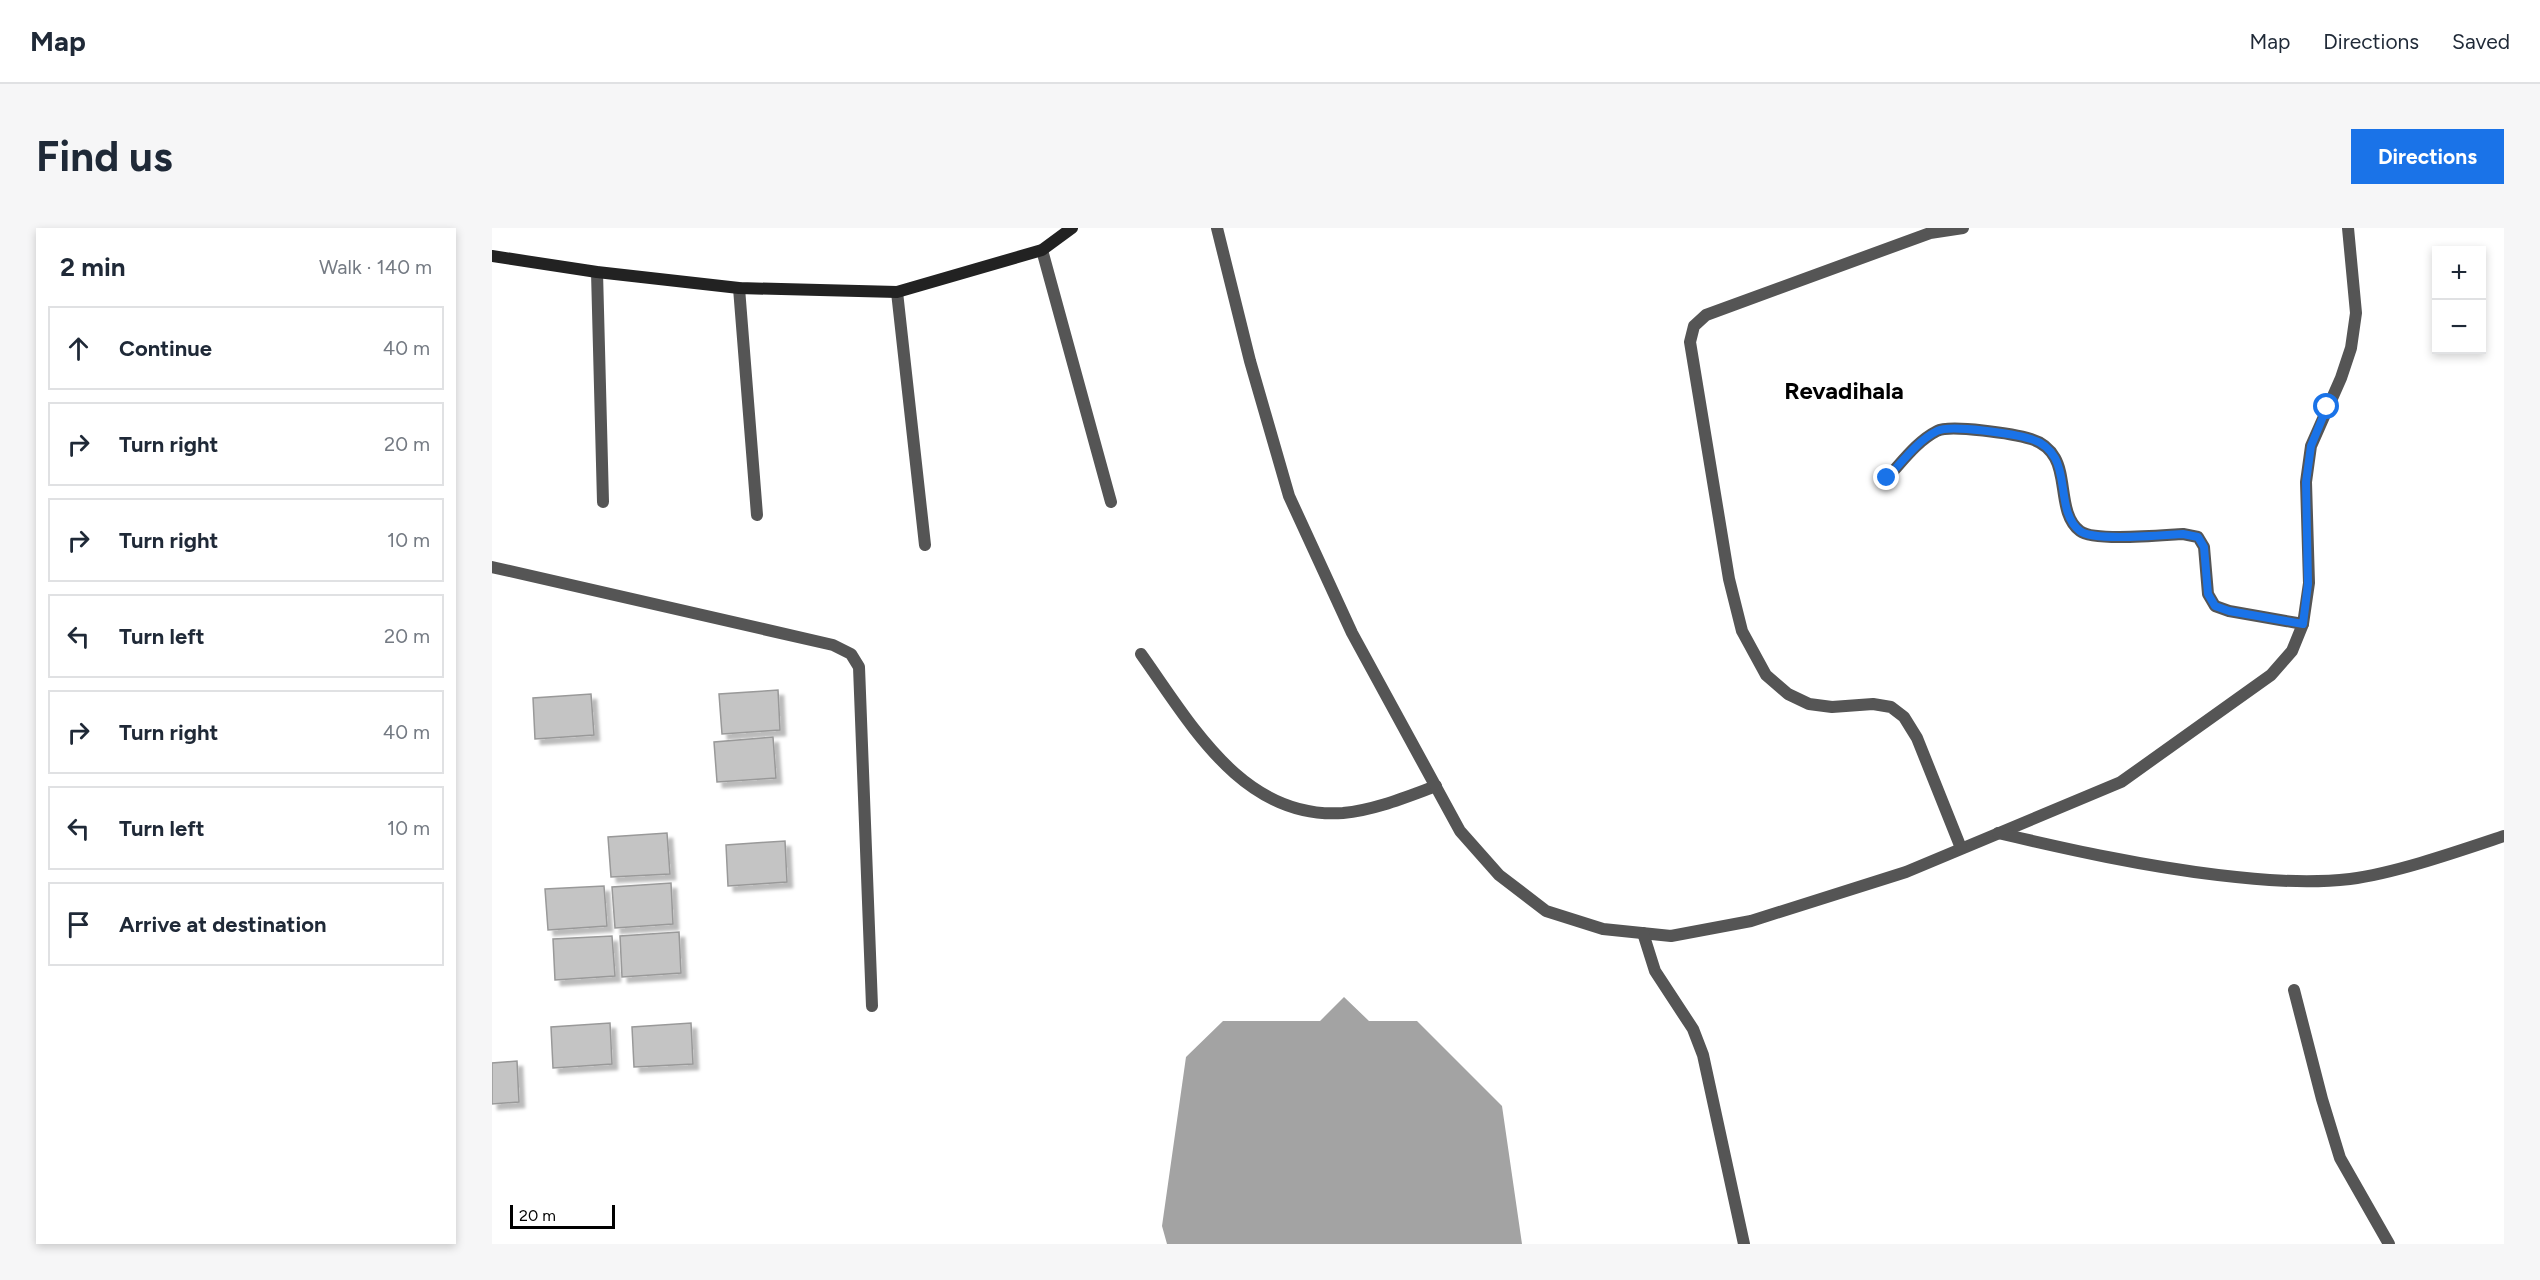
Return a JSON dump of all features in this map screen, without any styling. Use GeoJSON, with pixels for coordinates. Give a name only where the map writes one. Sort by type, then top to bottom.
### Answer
{"type":"FeatureCollection","features":[{"type":"Feature","properties":{"kind":"main road"},"geometry":{"type":"LineString","coordinates":[[492,256],[597,272],[739,288],[897,292],[1042,250],[1072,228]]}},
{"type":"Feature","properties":{"kind":"street"},"geometry":{"type":"LineString","coordinates":[[1217,228],[1250,361],[1289,496],[1352,633],[1460,831],[1500,874],[1546,911],[1603,929],[1671,936],[1751,921],[1906,872],[2121,782],[2271,675],[2292,651],[2303,624],[2308,584],[2306,482],[2311,446],[2348,358],[2355,313],[2348,228]]}},
{"type":"Feature","properties":{"kind":"street"},"geometry":{"type":"LineString","coordinates":[[1961,848],[1917,738],[1904,717],[1891,706],[1809,704],[1788,694],[1766,675],[1742,631],[1729,579],[1690,342],[1694,326],[1706,315],[1930,233],[1963,228]]}},
{"type":"Feature","properties":{"kind":"street"},"geometry":{"type":"LineString","coordinates":[[1042,250],[1111,502]]}},
{"type":"Feature","properties":{"kind":"street"},"geometry":{"type":"LineString","coordinates":[[597,272],[603,502]]}},
{"type":"Feature","properties":{"kind":"street"},"geometry":{"type":"LineString","coordinates":[[739,288],[757,515]]}},
{"type":"Feature","properties":{"kind":"street"},"geometry":{"type":"LineString","coordinates":[[897,292],[925,545]]}},
{"type":"Feature","properties":{"kind":"street"},"geometry":{"type":"LineString","coordinates":[[1887,478],[1924,440],[1938,430],[1951,427],[2031,439],[2046,446],[2056,459],[2071,520],[2080,531],[2096,537],[2183,534],[2198,537],[2204,547],[2208,594],[2215,606],[2229,611],[2303,624]]}},
{"type":"Feature","properties":{"kind":"street"},"geometry":{"type":"LineString","coordinates":[[492,567],[832,645],[851,654],[859,668],[872,1006]]}},
{"type":"Feature","properties":{"kind":"street"},"geometry":{"type":"LineString","coordinates":[[1141,654],[1213,754],[1248,786],[1299,810],[1343,813],[1382,805],[1436,786]]}},
{"type":"Feature","properties":{"kind":"street"},"geometry":{"type":"LineString","coordinates":[[1998,833],[2106,858],[2164,868],[2262,880],[2302,881],[2351,879],[2401,867],[2504,836]]}},
{"type":"Feature","properties":{"kind":"street"},"geometry":{"type":"LineString","coordinates":[[1643,933],[1655,971],[1693,1029],[1703,1055],[1744,1244]]}},
{"type":"Feature","properties":{"kind":"street"},"geometry":{"type":"LineString","coordinates":[[2294,990],[2340,1158],[2389,1244]]}},
{"type":"Feature","properties":{"kind":"shaded area"},"geometry":{"type":"Polygon","coordinates":[[[1344,997],[1369,1021],[1417,1021],[1502,1106],[1522,1244],[1167,1244],[1162,1226],[1186,1057],[1223,1021],[1320,1021],[1344,997]]]}},
{"type":"Feature","properties":{"kind":"building"},"geometry":{"type":"Polygon","coordinates":[[[778,690],[780,730],[722,734],[719,694],[778,690]]]}},
{"type":"Feature","properties":{"kind":"building"},"geometry":{"type":"Polygon","coordinates":[[[591,694],[594,735],[535,739],[533,698],[591,694]]]}},
{"type":"Feature","properties":{"kind":"building"},"geometry":{"type":"Polygon","coordinates":[[[773,737],[776,778],[717,782],[714,742],[773,737]]]}},
{"type":"Feature","properties":{"kind":"building"},"geometry":{"type":"Polygon","coordinates":[[[667,833],[670,874],[611,877],[608,837],[667,833]]]}},
{"type":"Feature","properties":{"kind":"building"},"geometry":{"type":"Polygon","coordinates":[[[785,841],[787,882],[728,886],[726,845],[785,841]]]}},
{"type":"Feature","properties":{"kind":"building"},"geometry":{"type":"Polygon","coordinates":[[[671,883],[673,924],[615,928],[612,887],[671,883]]]}},
{"type":"Feature","properties":{"kind":"building"},"geometry":{"type":"Polygon","coordinates":[[[604,886],[607,926],[548,930],[545,889],[604,886]]]}},
{"type":"Feature","properties":{"kind":"building"},"geometry":{"type":"Polygon","coordinates":[[[679,932],[681,973],[622,977],[620,936],[679,932]]]}},
{"type":"Feature","properties":{"kind":"building"},"geometry":{"type":"Polygon","coordinates":[[[612,936],[615,976],[555,980],[553,939],[612,936]]]}},
{"type":"Feature","properties":{"kind":"building"},"geometry":{"type":"Polygon","coordinates":[[[610,1023],[612,1064],[553,1068],[551,1027],[610,1023]]]}},
{"type":"Feature","properties":{"kind":"building"},"geometry":{"type":"Polygon","coordinates":[[[691,1023],[693,1064],[634,1067],[632,1027],[691,1023]]]}},
{"type":"Feature","properties":{"kind":"building"},"geometry":{"type":"Polygon","coordinates":[[[517,1061],[519,1102],[492,1104],[492,1063],[517,1061]]]}},
{"type":"Feature","properties":{"kind":"district","name":"Revadihala"},"geometry":{"type":"Point","coordinates":[1844,390]}},
{"type":"Feature","properties":{"kind":"route"},"geometry":{"type":"LineString","coordinates":[[1887,478],[1924,440],[1938,430],[1951,427],[2031,439],[2046,446],[2056,459],[2071,520],[2080,531],[2096,537],[2183,534],[2198,537],[2204,547],[2207,564],[2208,594],[2215,606],[2229,611],[2303,624],[2308,584],[2306,482],[2311,446],[2327,407]]}}]}
